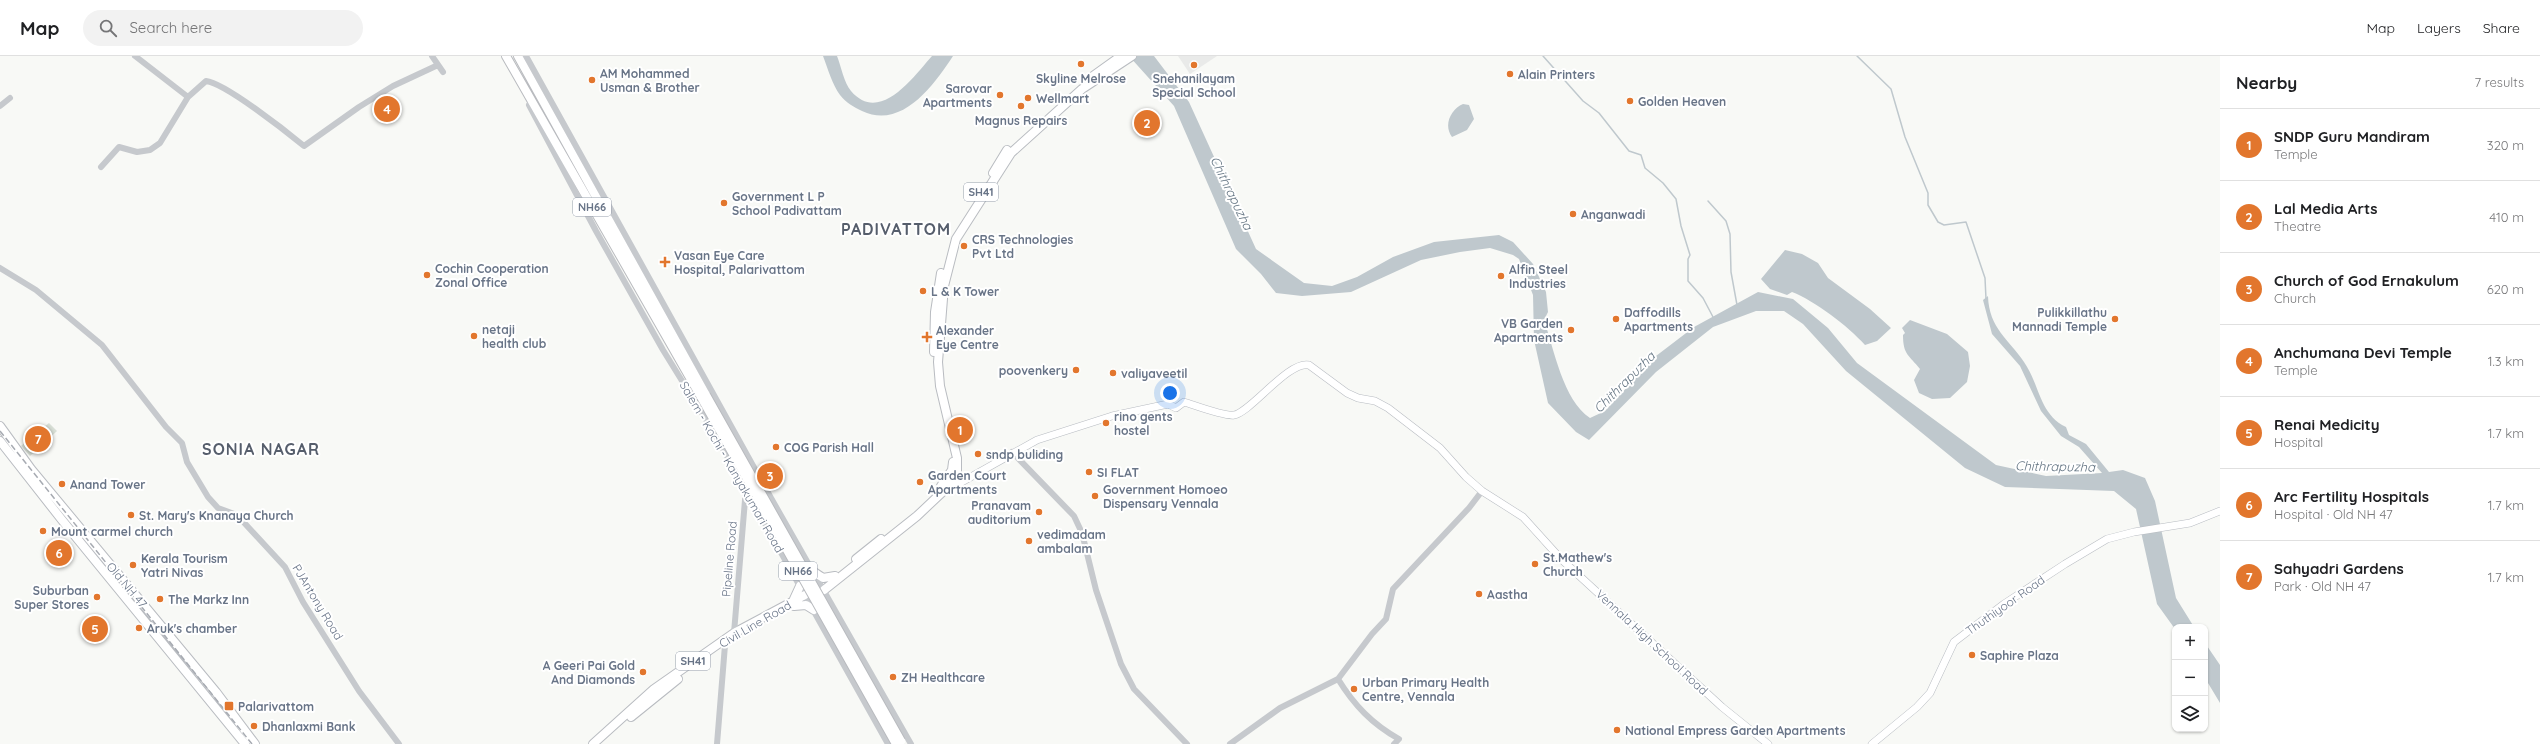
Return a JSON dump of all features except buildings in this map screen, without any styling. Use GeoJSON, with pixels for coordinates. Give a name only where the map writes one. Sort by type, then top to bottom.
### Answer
{"type":"FeatureCollection","features":[{"type":"Feature","properties":{"kind":"main road","name":"Salem - Kochi - Kanyakumari Road"},"geometry":{"type":"LineString","coordinates":[[506,56],[549,131],[675,362],[704,396],[902,744]]}},
{"type":"Feature","properties":{"kind":"main road","name":"Salem - Kochi - Kanyakumari Road"},"geometry":{"type":"LineString","coordinates":[[518,56],[689,357],[704,396],[896,744]]}},
{"type":"Feature","properties":{"kind":"main road","name":"SH41"},"geometry":{"type":"LineString","coordinates":[[823,587],[907,521],[947,480],[953,463],[934,380],[937,338],[938,285],[950,240],[986,186],[1002,156],[1082,84],[1127,57]]}},
{"type":"Feature","properties":{"kind":"main road"},"geometry":{"type":"LineString","coordinates":[[549,131],[557,126]]}},
{"type":"Feature","properties":{"kind":"main road"},"geometry":{"type":"LineString","coordinates":[[937,338],[939,382],[958,465],[957,474],[952,483],[960,483],[1012,452]]}},
{"type":"Feature","properties":{"kind":"main road","name":"Vennala High School Road"},"geometry":{"type":"LineString","coordinates":[[1012,452],[1037,440],[1112,416],[1168,404],[1176,408],[1184,402],[1230,415],[1239,414],[1267,389],[1306,364],[1347,393],[1380,403],[1413,426],[1440,448],[1466,477],[1482,491],[1524,517],[1561,559],[1722,707],[1768,744]]}},
{"type":"Feature","properties":{"kind":"main road","name":"Old NH 47"},"geometry":{"type":"LineString","coordinates":[[0,426],[28,471],[245,744]]}},
{"type":"Feature","properties":{"kind":"main road","name":"Old NH 47"},"geometry":{"type":"LineString","coordinates":[[0,441],[28,471],[216,692],[255,744]]}},
{"type":"Feature","properties":{"kind":"main road","name":"SH41"},"geometry":{"type":"LineString","coordinates":[[823,587],[834,576],[907,521],[917,516],[952,483]]}},
{"type":"Feature","properties":{"kind":"main road","name":"Thuthiyoor Road"},"geometry":{"type":"LineString","coordinates":[[1872,744],[1917,707],[1930,693],[1949,650],[1968,630],[2065,564],[2107,539],[2134,532],[2190,523],[2220,511]]}},
{"type":"Feature","properties":{"kind":"main road"},"geometry":{"type":"LineString","coordinates":[[814,572],[823,578],[834,576]]}},
{"type":"Feature","properties":{"kind":"main road"},"geometry":{"type":"LineString","coordinates":[[791,605],[798,594],[800,586]]}},
{"type":"Feature","properties":{"kind":"main road","name":"Civil Line Road"},"geometry":{"type":"LineString","coordinates":[[593,744],[654,689],[734,633],[806,597]]}},
{"type":"Feature","properties":{"kind":"main road"},"geometry":{"type":"LineString","coordinates":[[791,605],[806,605],[814,610]]}},
{"type":"Feature","properties":{"kind":"main road","name":"Civil Line Road"},"geometry":{"type":"LineString","coordinates":[[600,744],[672,683],[724,645],[791,605]]}},
{"type":"Feature","properties":{"kind":"street"},"geometry":{"type":"LineString","coordinates":[[135,56],[188,97]]}},
{"type":"Feature","properties":{"kind":"street"},"geometry":{"type":"LineString","coordinates":[[432,56],[442,72]]}},
{"type":"Feature","properties":{"kind":"street"},"geometry":{"type":"LineString","coordinates":[[526,56],[689,357]]}},
{"type":"Feature","properties":{"kind":"street"},"geometry":{"type":"LineString","coordinates":[[101,167],[119,147],[137,152],[150,150],[160,143],[188,97],[206,82],[214,82],[304,146],[365,103],[396,85],[438,65]]}},
{"type":"Feature","properties":{"kind":"street"},"geometry":{"type":"LineString","coordinates":[[0,106],[10,98]]}},
{"type":"Feature","properties":{"kind":"street"},"geometry":{"type":"LineString","coordinates":[[528,105],[569,182],[675,362]]}},
{"type":"Feature","properties":{"kind":"street","name":"PJAntony Road"},"geometry":{"type":"LineString","coordinates":[[0,268],[36,290],[102,345],[166,427],[182,443],[187,462],[208,497],[218,508],[237,515],[285,567],[303,602],[359,691],[399,744]]}},
{"type":"Feature","properties":{"kind":"street","name":"Salem - Kochi - Kanyakumari Road"},"geometry":{"type":"LineString","coordinates":[[689,357],[785,520],[911,744]]}},
{"type":"Feature","properties":{"kind":"street","name":"Salem - Kochi - Kanyakumari Road"},"geometry":{"type":"LineString","coordinates":[[675,362],[888,744]]}},
{"type":"Feature","properties":{"kind":"street"},"geometry":{"type":"LineString","coordinates":[[1012,452],[1074,516],[1082,533],[1096,590],[1121,664],[1134,689],[1187,744]]}},
{"type":"Feature","properties":{"kind":"street","name":"Pipeline Road"},"geometry":{"type":"LineString","coordinates":[[734,633],[746,488]]}},
{"type":"Feature","properties":{"kind":"street"},"geometry":{"type":"LineString","coordinates":[[1230,744],[1280,708],[1338,680],[1372,634],[1386,619],[1393,589],[1469,508],[1482,491]]}},
{"type":"Feature","properties":{"kind":"street"},"geometry":{"type":"LineString","coordinates":[[769,530],[783,525],[785,520]]}},
{"type":"Feature","properties":{"kind":"street"},"geometry":{"type":"LineString","coordinates":[[774,538],[790,529]]}},
{"type":"Feature","properties":{"kind":"street"},"geometry":{"type":"LineString","coordinates":[[717,744],[724,645]]}},
{"type":"Feature","properties":{"kind":"street"},"geometry":{"type":"LineString","coordinates":[[840,659],[847,659],[858,649]]}},
{"type":"Feature","properties":{"kind":"street"},"geometry":{"type":"LineString","coordinates":[[850,676],[853,672],[868,666]]}},
{"type":"Feature","properties":{"kind":"street"},"geometry":{"type":"LineString","coordinates":[[1338,680],[1351,700],[1378,728],[1399,739],[1394,744]]}},
{"type":"Feature","properties":{"kind":"shaded area"},"geometry":{"type":"Polygon","coordinates":[[[823,56],[837,56],[851,91],[862,100],[873,103],[885,100],[896,94],[916,75],[932,56],[953,56],[936,80],[915,102],[903,110],[890,114],[877,115],[862,111],[842,98],[832,81],[823,56]]]}},
{"type":"Feature","properties":{"kind":"shaded area"},"geometry":{"type":"Polygon","coordinates":[[[1129,56],[1154,56],[1189,102],[1256,249],[1304,283],[1332,286],[1357,277],[1393,257],[1434,242],[1499,235],[1513,242],[1533,264],[1546,292],[1548,312],[1544,320],[1556,359],[1566,387],[1581,410],[1590,418],[1605,411],[1656,356],[1694,327],[1758,292],[1793,299],[1828,328],[1857,363],[1996,465],[2046,476],[2102,473],[2079,447],[2061,436],[2041,411],[2020,366],[1992,334],[1983,300],[1988,296],[1989,307],[1996,325],[2024,362],[2050,415],[2066,427],[2069,435],[2086,444],[2109,472],[2123,470],[2145,478],[2155,501],[2176,598],[2192,624],[2172,625],[2157,604],[2136,509],[2114,491],[2005,487],[1965,468],[1846,371],[1803,324],[1784,311],[1756,311],[1713,327],[1656,372],[1589,440],[1576,432],[1548,403],[1534,340],[1533,295],[1519,259],[1513,255],[1490,248],[1460,252],[1421,260],[1351,292],[1302,296],[1276,293],[1261,274],[1236,249],[1174,106],[1129,56]]]}},
{"type":"Feature","properties":{"kind":"shaded area","name":"Snehanilayam Special School"},"geometry":{"type":"Polygon","coordinates":[[[1178,56],[1217,56],[1190,74],[1178,56]]]}},
{"type":"Feature","properties":{"kind":"shaded area"},"geometry":{"type":"Polygon","coordinates":[[[1463,104],[1469,105],[1474,119],[1467,130],[1452,137],[1449,132],[1448,123],[1452,113],[1463,104]]]}},
{"type":"Feature","properties":{"kind":"shaded area"},"geometry":{"type":"Polygon","coordinates":[[[1785,250],[1802,254],[1818,263],[1828,278],[1870,309],[1891,328],[1877,341],[1865,345],[1840,322],[1811,301],[1792,292],[1787,295],[1770,289],[1761,279],[1785,250]]]}},
{"type":"Feature","properties":{"kind":"shaded area"},"geometry":{"type":"Polygon","coordinates":[[[1910,320],[1947,334],[1968,352],[1970,366],[1967,382],[1950,398],[1932,399],[1919,393],[1914,380],[1920,369],[1905,351],[1903,342],[1903,335],[1905,333],[1902,328],[1910,320]]]}},
{"type":"Feature","properties":{"kind":"shaded area"},"geometry":{"type":"Polygon","coordinates":[[[49,423],[57,431],[30,456],[21,446],[49,423]]]}},
{"type":"Feature","properties":{"kind":"shaded area"},"geometry":{"type":"Polygon","coordinates":[[[2208,647],[2220,665],[2220,703],[2208,683],[2208,647]]]}},
{"type":"Feature","properties":{"kind":"waterway"},"geometry":{"type":"LineString","coordinates":[[1543,56],[1583,101],[1599,113],[1629,151],[1641,155],[1645,168],[1663,183],[1676,199],[1681,226],[1690,255],[1688,259],[1688,281],[1703,298],[1713,317]]}},
{"type":"Feature","properties":{"kind":"waterway"},"geometry":{"type":"LineString","coordinates":[[1857,56],[1891,89],[1905,137],[1928,193],[1928,205],[1938,222],[1944,225],[1966,222],[1985,278],[1986,299]]}},
{"type":"Feature","properties":{"kind":"waterway"},"geometry":{"type":"LineString","coordinates":[[1708,201],[1726,221],[1730,234],[1731,272],[1737,305]]}},
{"type":"Feature","properties":{"kind":"railway"},"geometry":{"type":"LineString","coordinates":[[0,431],[252,744]]}},
{"type":"Feature","properties":{"kind":"place","name":"Skyline Melrose"},"geometry":{"type":"Point","coordinates":[1081,64]}},
{"type":"Feature","properties":{"kind":"place","name":"Snehanilayam Special School"},"geometry":{"type":"Point","coordinates":[1194,65]}},
{"type":"Feature","properties":{"kind":"place","name":"Alain Printers"},"geometry":{"type":"Point","coordinates":[1510,74]}},
{"type":"Feature","properties":{"kind":"place","name":"AM Mohammed Usman & Brother"},"geometry":{"type":"Point","coordinates":[592,80]}},
{"type":"Feature","properties":{"kind":"place","name":"Sarovar Apartments"},"geometry":{"type":"Point","coordinates":[1000,95]}},
{"type":"Feature","properties":{"kind":"place","name":"Wellmart"},"geometry":{"type":"Point","coordinates":[1028,98]}},
{"type":"Feature","properties":{"kind":"place","name":"Golden Heaven"},"geometry":{"type":"Point","coordinates":[1630,101]}},
{"type":"Feature","properties":{"kind":"place","name":"Magnus Repairs"},"geometry":{"type":"Point","coordinates":[1021,106]}},
{"type":"Feature","properties":{"kind":"place","name":"Anchumana Devi Temple"},"geometry":{"type":"Point","coordinates":[387,109]}},
{"type":"Feature","properties":{"kind":"place","name":"Lal Media Arts"},"geometry":{"type":"Point","coordinates":[1147,123]}},
{"type":"Feature","properties":{"kind":"place","name":"Government L P School Padivattam"},"geometry":{"type":"Point","coordinates":[724,203]}},
{"type":"Feature","properties":{"kind":"place","name":"Anganwadi"},"geometry":{"type":"Point","coordinates":[1573,214]}},
{"type":"Feature","properties":{"kind":"place","name":"CRS Technologies Pvt Ltd"},"geometry":{"type":"Point","coordinates":[964,246]}},
{"type":"Feature","properties":{"kind":"place","name":"Vasan Eye Care Hospital, Palarivattom"},"geometry":{"type":"Point","coordinates":[665,262]}},
{"type":"Feature","properties":{"kind":"place","name":"Cochin Cooperation Zonal Office"},"geometry":{"type":"Point","coordinates":[427,275]}},
{"type":"Feature","properties":{"kind":"place","name":"Alfin Steel Industries"},"geometry":{"type":"Point","coordinates":[1501,276]}},
{"type":"Feature","properties":{"kind":"place","name":"L & K Tower"},"geometry":{"type":"Point","coordinates":[923,291]}},
{"type":"Feature","properties":{"kind":"place","name":"Daffodills Apartments"},"geometry":{"type":"Point","coordinates":[1616,319]}},
{"type":"Feature","properties":{"kind":"place","name":"Pulikkillathu Mannadi Temple"},"geometry":{"type":"Point","coordinates":[2115,319]}},
{"type":"Feature","properties":{"kind":"place","name":"VB Garden Apartments"},"geometry":{"type":"Point","coordinates":[1571,330]}},
{"type":"Feature","properties":{"kind":"place","name":"netaji health club"},"geometry":{"type":"Point","coordinates":[474,336]}},
{"type":"Feature","properties":{"kind":"place","name":"Alexander Eye Centre"},"geometry":{"type":"Point","coordinates":[927,337]}},
{"type":"Feature","properties":{"kind":"place","name":"poovenkery"},"geometry":{"type":"Point","coordinates":[1076,370]}},
{"type":"Feature","properties":{"kind":"place","name":"valiyaveetil"},"geometry":{"type":"Point","coordinates":[1113,373]}},
{"type":"Feature","properties":{"kind":"place","name":"rino gents hostel"},"geometry":{"type":"Point","coordinates":[1106,423]}},
{"type":"Feature","properties":{"kind":"place","name":"SNDP Guru Mandiram"},"geometry":{"type":"Point","coordinates":[960,430]}},
{"type":"Feature","properties":{"kind":"place","name":"Sahyadri Gardens"},"geometry":{"type":"Point","coordinates":[38,439]}},
{"type":"Feature","properties":{"kind":"place","name":"COG Parish Hall"},"geometry":{"type":"Point","coordinates":[776,447]}},
{"type":"Feature","properties":{"kind":"place","name":"sndp buliding"},"geometry":{"type":"Point","coordinates":[978,454]}},
{"type":"Feature","properties":{"kind":"place","name":"SI FLAT"},"geometry":{"type":"Point","coordinates":[1089,472]}},
{"type":"Feature","properties":{"kind":"place","name":"Church of God Ernakulum"},"geometry":{"type":"Point","coordinates":[770,476]}},
{"type":"Feature","properties":{"kind":"place","name":"Garden Court Apartments"},"geometry":{"type":"Point","coordinates":[920,482]}},
{"type":"Feature","properties":{"kind":"place","name":"Anand Tower"},"geometry":{"type":"Point","coordinates":[62,484]}},
{"type":"Feature","properties":{"kind":"place","name":"Government Homoeo Dispensary Vennala"},"geometry":{"type":"Point","coordinates":[1095,496]}},
{"type":"Feature","properties":{"kind":"place","name":"Pranavam auditorium"},"geometry":{"type":"Point","coordinates":[1039,512]}},
{"type":"Feature","properties":{"kind":"place","name":"St. Mary's Knanaya Church"},"geometry":{"type":"Point","coordinates":[131,515]}},
{"type":"Feature","properties":{"kind":"place","name":"Mount carmel church"},"geometry":{"type":"Point","coordinates":[43,531]}},
{"type":"Feature","properties":{"kind":"place","name":"vedimadam ambalam"},"geometry":{"type":"Point","coordinates":[1029,541]}},
{"type":"Feature","properties":{"kind":"place","name":"Arc Fertility Hospitals"},"geometry":{"type":"Point","coordinates":[59,553]}},
{"type":"Feature","properties":{"kind":"place","name":"St.Mathew's Church"},"geometry":{"type":"Point","coordinates":[1535,564]}},
{"type":"Feature","properties":{"kind":"place","name":"Kerala Tourism Yatri Nivas"},"geometry":{"type":"Point","coordinates":[133,565]}},
{"type":"Feature","properties":{"kind":"place","name":"Aastha"},"geometry":{"type":"Point","coordinates":[1479,594]}},
{"type":"Feature","properties":{"kind":"place","name":"Suburban Super Stores"},"geometry":{"type":"Point","coordinates":[97,597]}},
{"type":"Feature","properties":{"kind":"place","name":"The Markz Inn"},"geometry":{"type":"Point","coordinates":[160,599]}},
{"type":"Feature","properties":{"kind":"place","name":"Aruk's chamber"},"geometry":{"type":"Point","coordinates":[139,628]}},
{"type":"Feature","properties":{"kind":"place","name":"Renai Medicity"},"geometry":{"type":"Point","coordinates":[95,629]}},
{"type":"Feature","properties":{"kind":"place","name":"Saphire Plaza"},"geometry":{"type":"Point","coordinates":[1972,655]}},
{"type":"Feature","properties":{"kind":"place","name":"A Geeri Pai Gold And Diamonds"},"geometry":{"type":"Point","coordinates":[643,672]}},
{"type":"Feature","properties":{"kind":"place","name":"ZH Healthcare"},"geometry":{"type":"Point","coordinates":[893,677]}},
{"type":"Feature","properties":{"kind":"place","name":"Urban Primary Health Centre, Vennala"},"geometry":{"type":"Point","coordinates":[1354,689]}},
{"type":"Feature","properties":{"kind":"place","name":"Palarivattom"},"geometry":{"type":"Point","coordinates":[229,706]}},
{"type":"Feature","properties":{"kind":"place","name":"Dhanlaxmi Bank"},"geometry":{"type":"Point","coordinates":[254,726]}},
{"type":"Feature","properties":{"kind":"place","name":"National Empress Garden Apartments"},"geometry":{"type":"Point","coordinates":[1617,730]}},
{"type":"Feature","properties":{"kind":"district","name":"PADIVATTOM"},"geometry":{"type":"Point","coordinates":[896,229]}},
{"type":"Feature","properties":{"kind":"district","name":"SONIA NAGAR"},"geometry":{"type":"Point","coordinates":[261,449]}},
{"type":"Feature","properties":{"kind":"water label","name":"Chithrapuzha"},"geometry":{"type":"Point","coordinates":[1232,193]}},
{"type":"Feature","properties":{"kind":"water label","name":"Chithrapuzha"},"geometry":{"type":"Point","coordinates":[1624,382]}},
{"type":"Feature","properties":{"kind":"water label","name":"Chithrapuzha"},"geometry":{"type":"Point","coordinates":[2055,466]}}]}
